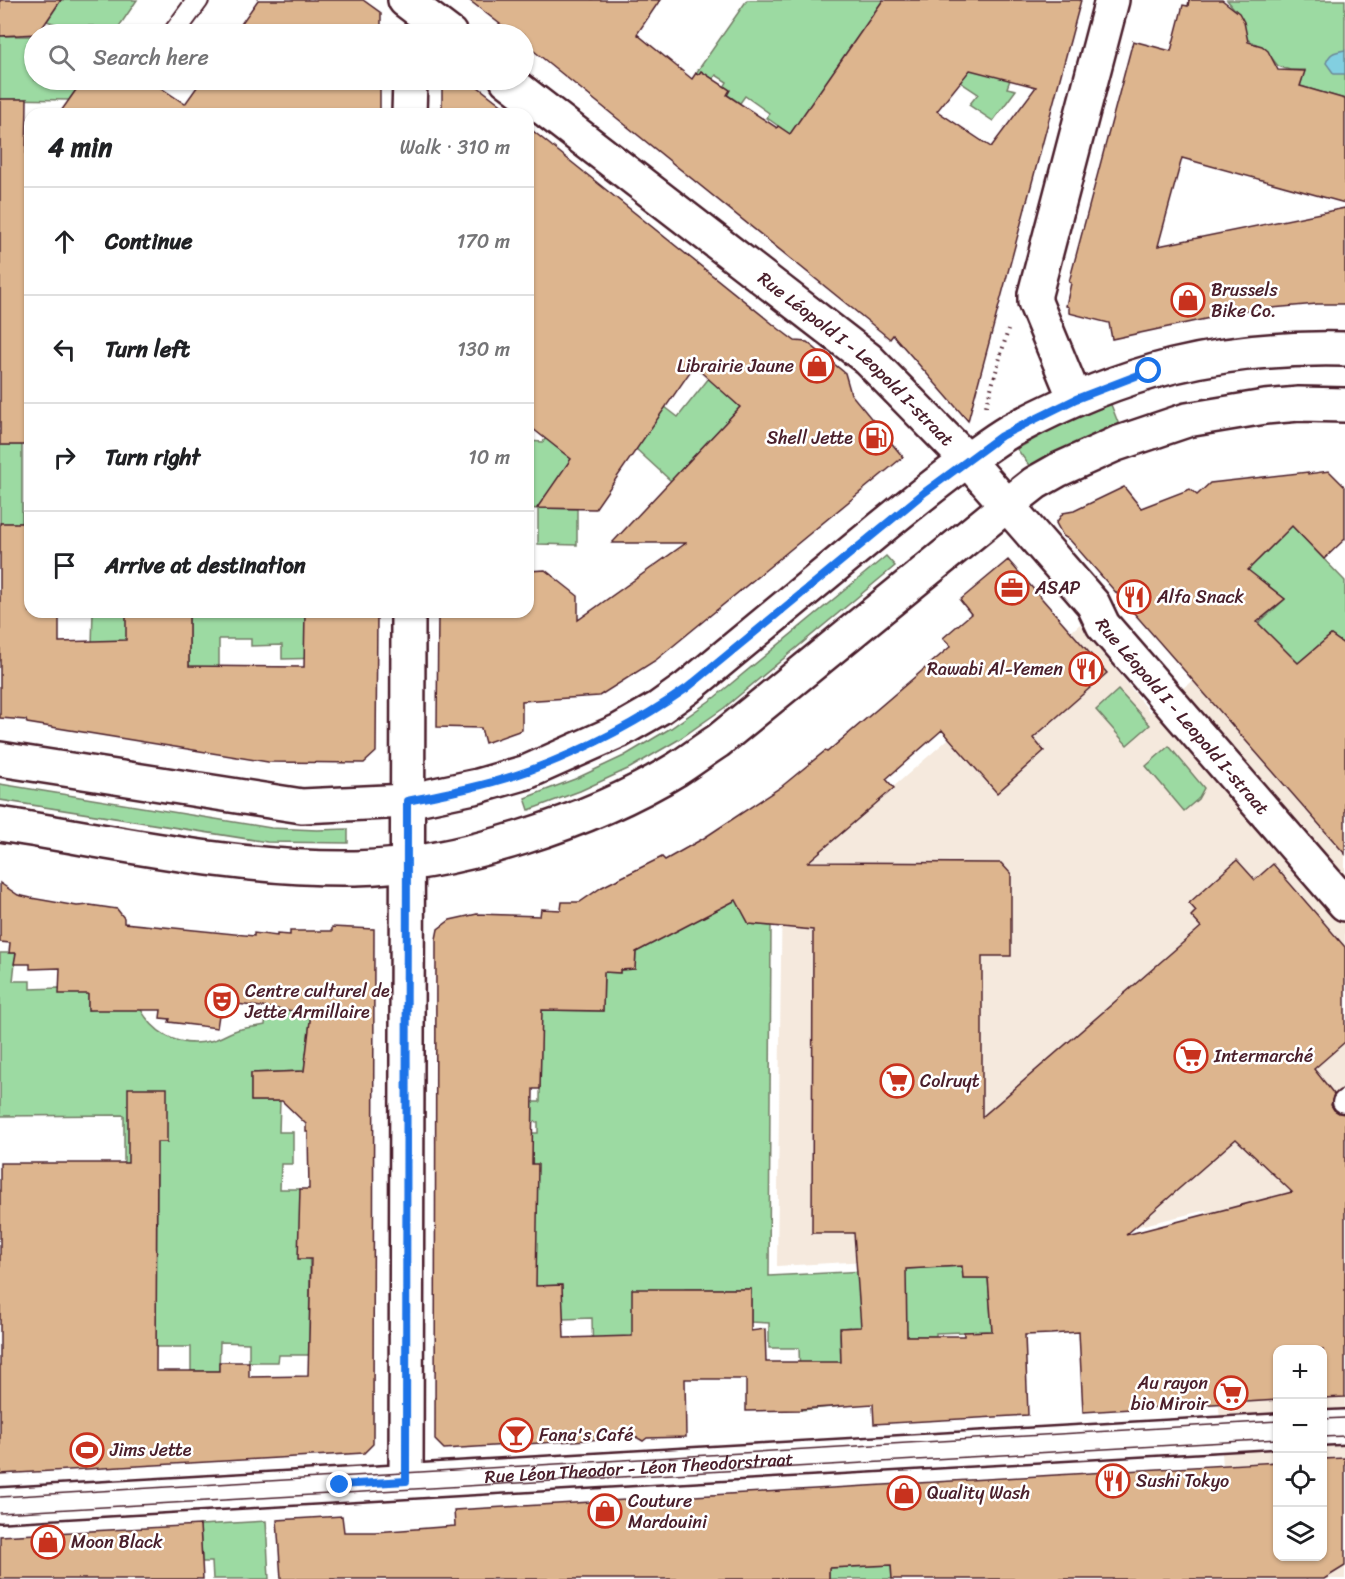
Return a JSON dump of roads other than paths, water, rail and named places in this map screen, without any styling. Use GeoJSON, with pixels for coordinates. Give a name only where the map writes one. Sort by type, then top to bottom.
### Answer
{"type":"FeatureCollection","features":[{"type":"Feature","properties":{"kind":"street"},"geometry":{"type":"LineString","coordinates":[[1076,399],[1035,302],[1035,294],[1041,262],[1112,0]]}},
{"type":"Feature","properties":{"kind":"street"},"geometry":{"type":"LineString","coordinates":[[409,108],[410,90]]}},
{"type":"Feature","properties":{"kind":"street","name":"Rue Léopold I - Leopold I-straat"},"geometry":{"type":"LineString","coordinates":[[520,90],[868,359],[967,460],[1093,604],[1103,625],[1345,904]]}},
{"type":"Feature","properties":{"kind":"street"},"geometry":{"type":"LineString","coordinates":[[0,759],[302,806],[407,801],[478,786],[527,772],[619,731],[659,708],[687,688],[925,492],[1010,431],[1076,399],[1149,371],[1206,358],[1273,350],[1345,349]]}},
{"type":"Feature","properties":{"kind":"street"},"geometry":{"type":"LineString","coordinates":[[0,824],[218,859],[271,865],[355,868],[407,864],[477,850],[545,829],[601,807],[676,769],[718,741],[1035,483],[1058,470],[1116,444],[1187,420],[1265,407],[1299,404],[1345,405]]}},
{"type":"Feature","properties":{"kind":"street"},"geometry":{"type":"LineString","coordinates":[[406,1481],[408,618]]}},
{"type":"Feature","properties":{"kind":"street"},"geometry":{"type":"LineString","coordinates":[[1327,1428],[1345,1427]]}},
{"type":"Feature","properties":{"kind":"street","name":"Rue Léon Theodor - Léon Theodorstraat"},"geometry":{"type":"LineString","coordinates":[[0,1505],[1273,1431]]}},
{"type":"Feature","properties":{"kind":"lane"},"geometry":{"type":"LineString","coordinates":[[180,24],[198,0]]}},
{"type":"Feature","properties":{"kind":"water"},"geometry":{"type":"Polygon","coordinates":[[[1345,50],[1345,74],[1334,74],[1326,63],[1333,53],[1345,50]]]}},
{"type":"Feature","properties":{"kind":"tram line"},"geometry":{"type":"LineString","coordinates":[[1327,1419],[1345,1418]]}},
{"type":"Feature","properties":{"kind":"tram line"},"geometry":{"type":"LineString","coordinates":[[0,1497],[1273,1421]]}},
{"type":"Feature","properties":{"kind":"tram line"},"geometry":{"type":"LineString","coordinates":[[1327,1437],[1345,1436]]}},
{"type":"Feature","properties":{"kind":"tram line"},"geometry":{"type":"LineString","coordinates":[[0,1513],[1273,1439]]}},
{"type":"Feature","properties":{"kind":"place","name":"Brussels Bike Co."},"geometry":{"type":"Point","coordinates":[1188,300]}},
{"type":"Feature","properties":{"kind":"place","name":"Librairie Jaune"},"geometry":{"type":"Point","coordinates":[817,366]}},
{"type":"Feature","properties":{"kind":"place","name":"Shell Jette"},"geometry":{"type":"Point","coordinates":[876,438]}},
{"type":"Feature","properties":{"kind":"place","name":"ASAP"},"geometry":{"type":"Point","coordinates":[1012,588]}},
{"type":"Feature","properties":{"kind":"place","name":"Alfa Snack"},"geometry":{"type":"Point","coordinates":[1134,597]}},
{"type":"Feature","properties":{"kind":"place","name":"Rawabi Al-Yemen"},"geometry":{"type":"Point","coordinates":[1086,669]}},
{"type":"Feature","properties":{"kind":"place","name":"Centre culturel de Jette Armillaire"},"geometry":{"type":"Point","coordinates":[222,1001]}},
{"type":"Feature","properties":{"kind":"place","name":"Intermarché"},"geometry":{"type":"Point","coordinates":[1191,1056]}},
{"type":"Feature","properties":{"kind":"place","name":"Colruyt"},"geometry":{"type":"Point","coordinates":[897,1081]}},
{"type":"Feature","properties":{"kind":"place","name":"Au rayon bio Miroir"},"geometry":{"type":"Point","coordinates":[1231,1393]}},
{"type":"Feature","properties":{"kind":"place","name":"Fana's Café"},"geometry":{"type":"Point","coordinates":[516,1435]}},
{"type":"Feature","properties":{"kind":"place","name":"Jims Jette"},"geometry":{"type":"Point","coordinates":[87,1450]}},
{"type":"Feature","properties":{"kind":"place","name":"Sushi Tokyo"},"geometry":{"type":"Point","coordinates":[1113,1481]}},
{"type":"Feature","properties":{"kind":"place","name":"Quality Wash"},"geometry":{"type":"Point","coordinates":[904,1493]}},
{"type":"Feature","properties":{"kind":"place","name":"Couture Mardouini"},"geometry":{"type":"Point","coordinates":[605,1511]}},
{"type":"Feature","properties":{"kind":"place","name":"Moon Black"},"geometry":{"type":"Point","coordinates":[48,1542]}}]}
